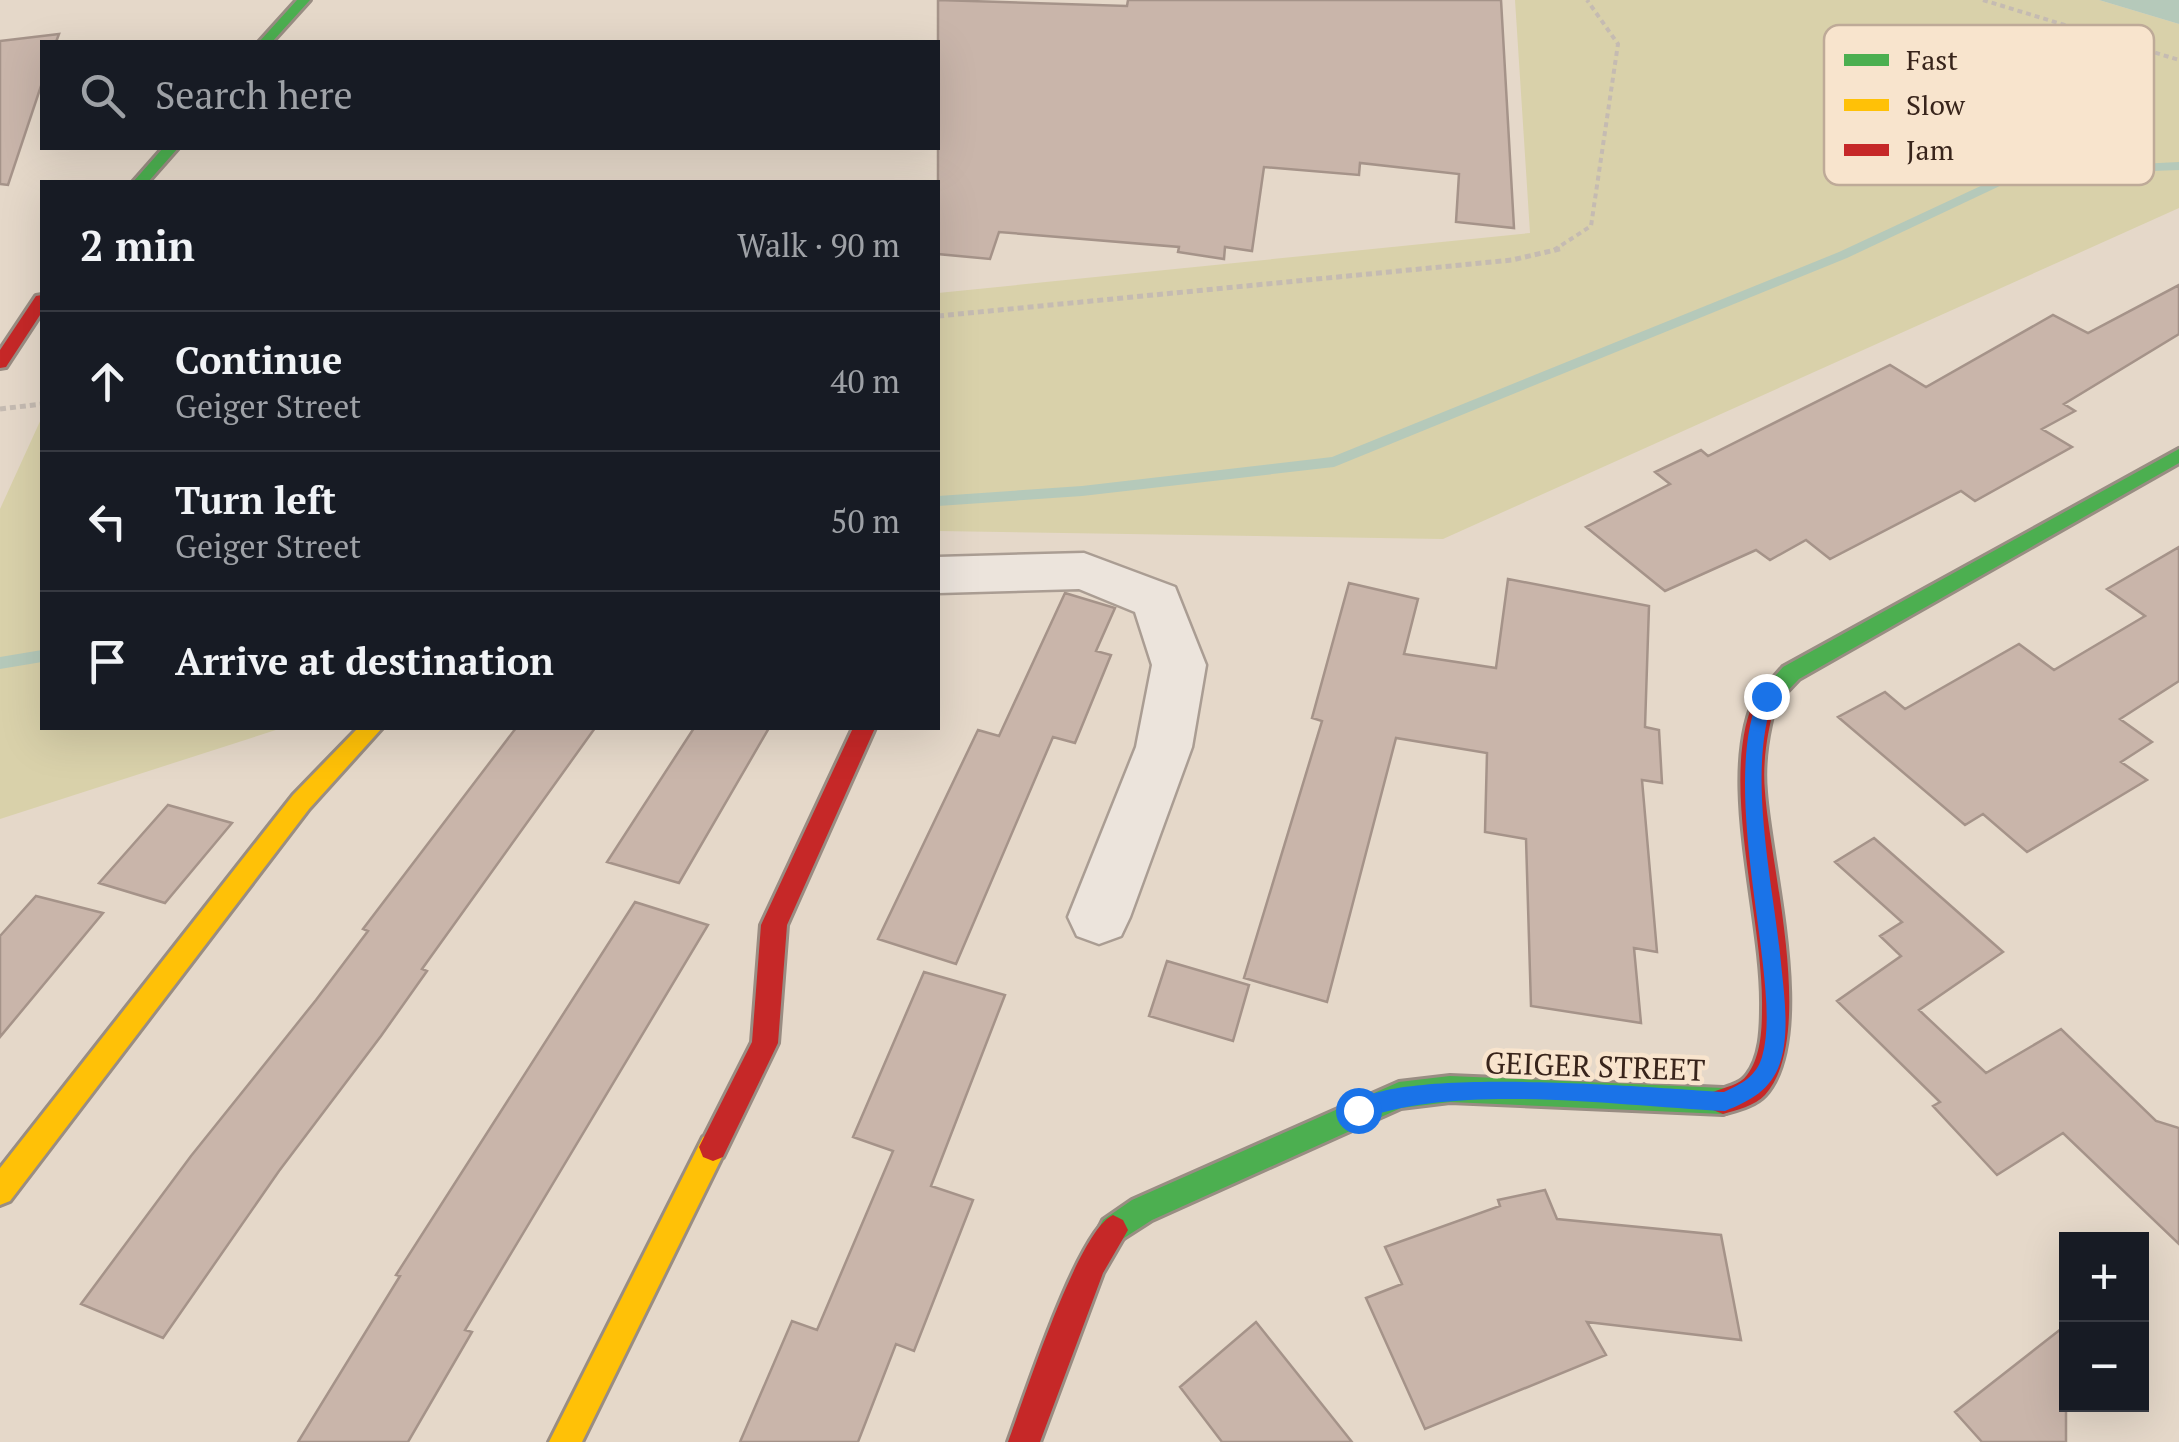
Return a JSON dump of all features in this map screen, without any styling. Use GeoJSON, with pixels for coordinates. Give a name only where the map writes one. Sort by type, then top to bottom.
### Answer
{"type":"FeatureCollection","features":[{"type":"Feature","properties":{"kind":"street"},"geometry":{"type":"LineString","coordinates":[[266,40],[304,0]]}},
{"type":"Feature","properties":{"kind":"street"},"geometry":{"type":"LineString","coordinates":[[142,180],[169,150]]}},
{"type":"Feature","properties":{"kind":"street"},"geometry":{"type":"LineString","coordinates":[[0,363],[40,303]]}},
{"type":"Feature","properties":{"kind":"street","name":"GEIGER STREET"},"geometry":{"type":"LineString","coordinates":[[1024,1442],[1091,1264],[1110,1232],[1142,1210],[1399,1095],[1450,1089],[1725,1101],[1755,1087],[1772,1060],[1776,1002],[1752,768],[1756,723],[1766,696],[1791,674],[2179,455]]}},
{"type":"Feature","properties":{"kind":"street"},"geometry":{"type":"LineString","coordinates":[[940,576],[1084,571],[1157,600],[1179,664],[1164,747],[1099,917]]}},
{"type":"Feature","properties":{"kind":"street"},"geometry":{"type":"LineString","coordinates":[[0,1191],[301,802],[370,730]]}},
{"type":"Feature","properties":{"kind":"street"},"geometry":{"type":"LineString","coordinates":[[564,1442],[765,1043],[774,925],[863,730]]}},
{"type":"Feature","properties":{"kind":"path"},"geometry":{"type":"LineString","coordinates":[[940,316],[1512,260],[1564,248],[1592,226],[1618,44],[1587,0]]}},
{"type":"Feature","properties":{"kind":"path"},"geometry":{"type":"LineString","coordinates":[[1983,0],[2065,25]]}},
{"type":"Feature","properties":{"kind":"path"},"geometry":{"type":"LineString","coordinates":[[2154,52],[2179,60]]}},
{"type":"Feature","properties":{"kind":"path"},"geometry":{"type":"LineString","coordinates":[[0,409],[40,404]]}},
{"type":"Feature","properties":{"kind":"shaded area"},"geometry":{"type":"Polygon","coordinates":[[[1515,0],[2099,0],[2179,24],[2179,208],[1443,539],[940,531],[940,293],[1530,233],[1515,0]]]}},
{"type":"Feature","properties":{"kind":"shaded area"},"geometry":{"type":"Polygon","coordinates":[[[2099,0],[2179,0],[2179,24],[2099,0]]]}},
{"type":"Feature","properties":{"kind":"shaded area"},"geometry":{"type":"Polygon","coordinates":[[[40,421],[40,730],[276,730],[0,819],[0,509],[40,421]]]}},
{"type":"Feature","properties":{"kind":"building"},"geometry":{"type":"Polygon","coordinates":[[[938,0],[1127,6],[1128,0],[1501,0],[1514,228],[1456,222],[1459,174],[1360,163],[1359,175],[1264,167],[1252,251],[1225,247],[1224,259],[1178,252],[1179,247],[999,232],[990,259],[940,254],[938,0]]]}},
{"type":"Feature","properties":{"kind":"building"},"geometry":{"type":"Polygon","coordinates":[[[59,34],[57,40],[40,40],[40,89],[8,185],[0,184],[0,41],[59,34]]]}},
{"type":"Feature","properties":{"kind":"building"},"geometry":{"type":"Polygon","coordinates":[[[2179,285],[2179,334],[2064,404],[2075,411],[2042,429],[2072,447],[1975,501],[1961,491],[1830,559],[1806,540],[1770,560],[1756,550],[1665,591],[1586,527],[1670,484],[1655,472],[1701,450],[1708,456],[1890,365],[1926,387],[2053,315],[2088,333],[2179,285]]]}},
{"type":"Feature","properties":{"kind":"building"},"geometry":{"type":"Polygon","coordinates":[[[2179,547],[2179,681],[2120,719],[2152,742],[2121,762],[2147,780],[2027,852],[1983,814],[1965,825],[1838,717],[1885,692],[1905,709],[2019,644],[2054,670],[2145,616],[2107,589],[2179,547]]]}},
{"type":"Feature","properties":{"kind":"building"},"geometry":{"type":"Polygon","coordinates":[[[1508,579],[1649,606],[1645,727],[1659,730],[1662,783],[1642,780],[1657,952],[1634,948],[1641,1023],[1531,1006],[1526,839],[1485,832],[1487,753],[1396,738],[1327,1002],[1244,978],[1322,721],[1312,718],[1349,583],[1418,599],[1404,654],[1496,668],[1508,579]]]}},
{"type":"Feature","properties":{"kind":"building"},"geometry":{"type":"Polygon","coordinates":[[[1065,593],[1115,608],[1096,651],[1111,655],[1075,743],[1053,737],[956,964],[878,939],[978,730],[999,736],[1065,593]]]}},
{"type":"Feature","properties":{"kind":"building"},"geometry":{"type":"Polygon","coordinates":[[[514,730],[594,730],[422,969],[427,971],[381,1036],[279,1171],[163,1338],[81,1304],[191,1156],[368,931],[363,929],[514,730]]]}},
{"type":"Feature","properties":{"kind":"building"},"geometry":{"type":"Polygon","coordinates":[[[693,730],[768,730],[679,883],[607,862],[693,730]]]}},
{"type":"Feature","properties":{"kind":"building"},"geometry":{"type":"Polygon","coordinates":[[[168,805],[232,823],[165,903],[99,883],[168,805]]]}},
{"type":"Feature","properties":{"kind":"building"},"geometry":{"type":"Polygon","coordinates":[[[1874,838],[2003,952],[1919,1010],[1986,1073],[2061,1029],[2156,1121],[2179,1128],[2179,1244],[2063,1133],[1997,1175],[1933,1106],[1940,1102],[1837,1001],[1901,956],[1880,936],[1902,922],[1835,862],[1874,838]]]}},
{"type":"Feature","properties":{"kind":"building"},"geometry":{"type":"Polygon","coordinates":[[[36,896],[103,913],[0,1037],[0,936],[36,896]]]}},
{"type":"Feature","properties":{"kind":"building"},"geometry":{"type":"Polygon","coordinates":[[[635,902],[708,925],[465,1330],[472,1332],[408,1442],[298,1442],[400,1276],[396,1275],[635,902]]]}},
{"type":"Feature","properties":{"kind":"building"},"geometry":{"type":"Polygon","coordinates":[[[1167,961],[1249,985],[1233,1041],[1149,1016],[1167,961]]]}},
{"type":"Feature","properties":{"kind":"building"},"geometry":{"type":"Polygon","coordinates":[[[924,972],[1005,995],[931,1186],[973,1200],[914,1351],[896,1344],[858,1442],[740,1442],[792,1321],[817,1330],[893,1151],[853,1137],[924,972]]]}},
{"type":"Feature","properties":{"kind":"building"},"geometry":{"type":"Polygon","coordinates":[[[1545,1190],[1557,1219],[1721,1235],[1741,1340],[1587,1322],[1606,1355],[1425,1429],[1366,1298],[1402,1284],[1385,1247],[1500,1206],[1498,1200],[1545,1190]]]}},
{"type":"Feature","properties":{"kind":"building"},"geometry":{"type":"Polygon","coordinates":[[[1256,1322],[1352,1442],[1222,1442],[1180,1387],[1256,1322]]]}},
{"type":"Feature","properties":{"kind":"building"},"geometry":{"type":"Polygon","coordinates":[[[2059,1330],[2059,1412],[2066,1412],[2066,1442],[1982,1442],[1955,1412],[2059,1330]]]}},
{"type":"Feature","properties":{"kind":"waterway"},"geometry":{"type":"LineString","coordinates":[[2154,167],[2179,166]]}},
{"type":"Feature","properties":{"kind":"waterway"},"geometry":{"type":"LineString","coordinates":[[940,501],[1082,491],[1334,462],[1843,255],[1993,185]]}},
{"type":"Feature","properties":{"kind":"waterway"},"geometry":{"type":"LineString","coordinates":[[0,663],[40,656]]}},
{"type":"Feature","properties":{"kind":"traffic: fast"},"geometry":{"type":"LineString","coordinates":[[267,40],[304,0]]}},
{"type":"Feature","properties":{"kind":"traffic: fast"},"geometry":{"type":"LineString","coordinates":[[142,180],[169,150]]}},
{"type":"Feature","properties":{"kind":"traffic: fast"},"geometry":{"type":"LineString","coordinates":[[1765,700],[1791,673],[2179,455]]}},
{"type":"Feature","properties":{"kind":"traffic: fast"},"geometry":{"type":"LineString","coordinates":[[1113,1230],[1142,1210],[1399,1095],[1450,1089],[1723,1101]]}},
{"type":"Feature","properties":{"kind":"traffic: slow"},"geometry":{"type":"LineString","coordinates":[[0,1191],[301,802],[369,730]]}},
{"type":"Feature","properties":{"kind":"traffic: slow"},"geometry":{"type":"LineString","coordinates":[[565,1442],[713,1147]]}},
{"type":"Feature","properties":{"kind":"traffic: jam"},"geometry":{"type":"LineString","coordinates":[[0,363],[40,303]]}},
{"type":"Feature","properties":{"kind":"traffic: jam"},"geometry":{"type":"LineString","coordinates":[[1723,1101],[1746,1093],[1757,1084],[1770,1058],[1775,1025],[1773,943],[1753,779],[1755,745],[1765,700]]}},
{"type":"Feature","properties":{"kind":"traffic: jam"},"geometry":{"type":"LineString","coordinates":[[713,1147],[765,1043],[774,925],[863,730]]}},
{"type":"Feature","properties":{"kind":"traffic: jam"},"geometry":{"type":"LineString","coordinates":[[1024,1442],[1091,1264],[1113,1230]]}},
{"type":"Feature","properties":{"kind":"route"},"geometry":{"type":"LineString","coordinates":[[1358,1110],[1399,1095],[1450,1089],[1725,1101],[1755,1087],[1772,1060],[1776,1002],[1752,768],[1756,723],[1766,696]]}}]}
